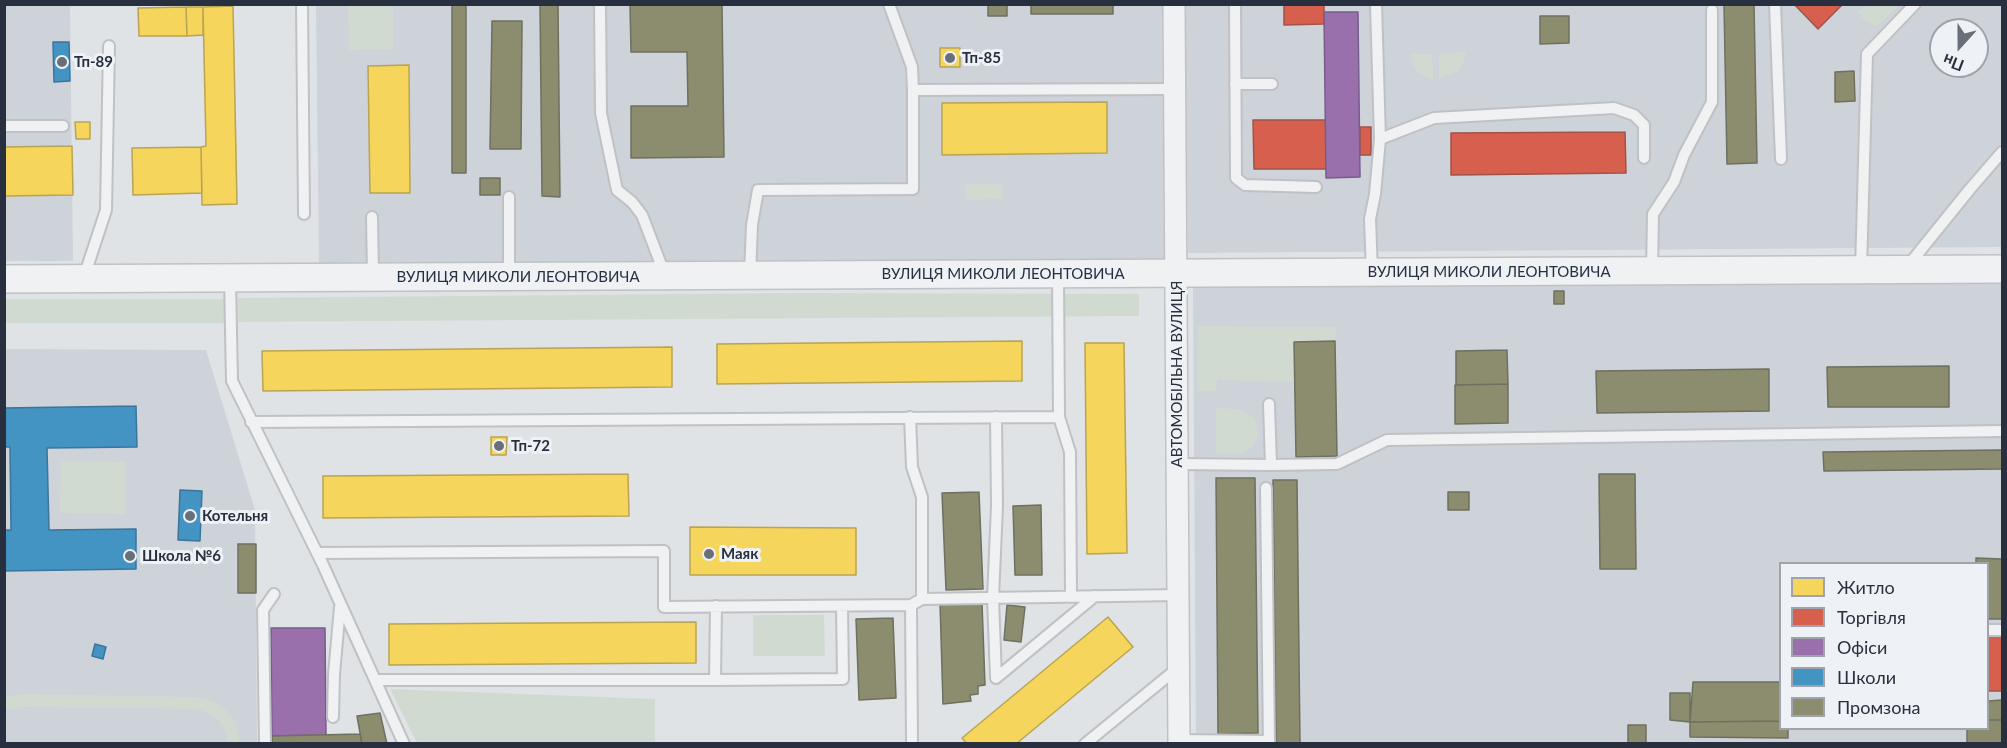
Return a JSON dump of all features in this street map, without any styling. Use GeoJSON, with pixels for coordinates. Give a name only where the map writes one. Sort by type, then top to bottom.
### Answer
{"type":"FeatureCollection","features":[{"type":"Feature","properties":{"kind":"street","name":"АВТОМОБІЛЬНА ВУЛИЦЯ"},"geometry":{"type":"LineString","coordinates":[[1174,4],[1179,742]]}},
{"type":"Feature","properties":{"kind":"street","name":"ВУЛИЦЯ МИКОЛИ ЛЕОНТОВИЧА"},"geometry":{"type":"LineString","coordinates":[[4,279],[2002,269]]}},
{"type":"Feature","properties":{"kind":"lane"},"geometry":{"type":"LineString","coordinates":[[302,4],[304,214]]}},
{"type":"Feature","properties":{"kind":"lane"},"geometry":{"type":"LineString","coordinates":[[600,4],[601,113],[617,190],[642,214],[665,276]]}},
{"type":"Feature","properties":{"kind":"lane"},"geometry":{"type":"LineString","coordinates":[[750,275],[752,225],[758,190],[913,189],[912,67],[889,4]]}},
{"type":"Feature","properties":{"kind":"lane"},"geometry":{"type":"LineString","coordinates":[[1235,4],[1236,178],[1245,185],[1316,187]]}},
{"type":"Feature","properties":{"kind":"lane"},"geometry":{"type":"LineString","coordinates":[[1372,272],[1370,219],[1376,194],[1380,139],[1376,4]]}},
{"type":"Feature","properties":{"kind":"lane"},"geometry":{"type":"LineString","coordinates":[[1775,4],[1781,159]]}},
{"type":"Feature","properties":{"kind":"lane"},"geometry":{"type":"LineString","coordinates":[[1861,270],[1867,54],[1915,4]]}},
{"type":"Feature","properties":{"kind":"lane"},"geometry":{"type":"LineString","coordinates":[[1652,271],[1653,214],[1674,182],[1684,155],[1712,102],[1712,10]]}},
{"type":"Feature","properties":{"kind":"lane"},"geometry":{"type":"LineString","coordinates":[[84,278],[106,210],[109,124],[108,46]]}},
{"type":"Feature","properties":{"kind":"lane"},"geometry":{"type":"LineString","coordinates":[[1236,84],[1272,84]]}},
{"type":"Feature","properties":{"kind":"lane"},"geometry":{"type":"LineString","coordinates":[[913,90],[1175,89]]}},
{"type":"Feature","properties":{"kind":"lane"},"geometry":{"type":"LineString","coordinates":[[1380,139],[1434,118],[1614,108],[1634,115],[1644,125],[1644,158]]}},
{"type":"Feature","properties":{"kind":"lane"},"geometry":{"type":"LineString","coordinates":[[4,126],[63,126]]}},
{"type":"Feature","properties":{"kind":"lane"},"geometry":{"type":"LineString","coordinates":[[1905,270],[2002,152]]}},
{"type":"Feature","properties":{"kind":"lane"},"geometry":{"type":"LineString","coordinates":[[508,197],[509,276]]}},
{"type":"Feature","properties":{"kind":"lane"},"geometry":{"type":"LineString","coordinates":[[372,217],[374,277]]}},
{"type":"Feature","properties":{"kind":"lane"},"geometry":{"type":"LineString","coordinates":[[1058,274],[1059,417],[1070,452],[1071,596]]}},
{"type":"Feature","properties":{"kind":"lane"},"geometry":{"type":"LineString","coordinates":[[230,278],[232,381],[317,553],[404,744]]}},
{"type":"Feature","properties":{"kind":"lane"},"geometry":{"type":"LineString","coordinates":[[1269,404],[1271,465]]}},
{"type":"Feature","properties":{"kind":"lane"},"geometry":{"type":"LineString","coordinates":[[910,417],[912,467],[922,497],[922,599]]}},
{"type":"Feature","properties":{"kind":"lane"},"geometry":{"type":"LineString","coordinates":[[996,417],[997,506],[993,598],[996,678],[1095,596]]}},
{"type":"Feature","properties":{"kind":"lane"},"geometry":{"type":"LineString","coordinates":[[251,422],[1059,417]]}},
{"type":"Feature","properties":{"kind":"lane"},"geometry":{"type":"LineString","coordinates":[[1178,464],[1337,464],[1387,440],[2002,431]]}},
{"type":"Feature","properties":{"kind":"lane"},"geometry":{"type":"LineString","coordinates":[[1179,742],[1269,742],[1266,488]]}},
{"type":"Feature","properties":{"kind":"lane"},"geometry":{"type":"LineString","coordinates":[[317,553],[664,551],[664,607],[911,605],[922,599],[1178,595]]}},
{"type":"Feature","properties":{"kind":"lane"},"geometry":{"type":"LineString","coordinates":[[265,744],[263,609],[274,594]]}},
{"type":"Feature","properties":{"kind":"lane"},"geometry":{"type":"LineString","coordinates":[[333,717],[340,604]]}},
{"type":"Feature","properties":{"kind":"lane"},"geometry":{"type":"LineString","coordinates":[[911,605],[912,744]]}},
{"type":"Feature","properties":{"kind":"lane"},"geometry":{"type":"LineString","coordinates":[[715,680],[716,606]]}},
{"type":"Feature","properties":{"kind":"lane"},"geometry":{"type":"LineString","coordinates":[[375,680],[843,679],[842,606]]}},
{"type":"Feature","properties":{"kind":"lane"},"geometry":{"type":"LineString","coordinates":[[1085,744],[1179,666]]}},
{"type":"Feature","properties":{"kind":"shaded area"},"geometry":{"type":"Polygon","coordinates":[[[4,5],[70,5],[73,261],[5,261],[4,5]]]}},
{"type":"Feature","properties":{"kind":"shaded area"},"geometry":{"type":"Polygon","coordinates":[[[316,5],[1162,5],[1164,259],[319,264],[316,5]]]}},
{"type":"Feature","properties":{"kind":"shaded area"},"geometry":{"type":"Polygon","coordinates":[[[348,5],[393,5],[393,49],[349,50],[348,5]]]}},
{"type":"Feature","properties":{"kind":"shaded area"},"geometry":{"type":"Polygon","coordinates":[[[1185,5],[2002,5],[2002,247],[1188,253],[1185,5]]]}},
{"type":"Feature","properties":{"kind":"shaded area"},"geometry":{"type":"Polygon","coordinates":[[[1865,5],[1900,5],[1879,25],[1874,25],[1864,20],[1858,12],[1865,5]]]}},
{"type":"Feature","properties":{"kind":"shaded area"},"geometry":{"type":"Polygon","coordinates":[[[1466,52],[1463,64],[1456,72],[1439,78],[1439,54],[1466,52]]]}},
{"type":"Feature","properties":{"kind":"shaded area"},"geometry":{"type":"Polygon","coordinates":[[[1411,54],[1432,54],[1433,80],[1418,73],[1411,54]]]}},
{"type":"Feature","properties":{"kind":"shaded area"},"geometry":{"type":"Polygon","coordinates":[[[965,184],[1002,184],[1003,199],[965,200],[965,184]]]}},
{"type":"Feature","properties":{"kind":"shaded area"},"geometry":{"type":"Polygon","coordinates":[[[2002,277],[2002,743],[1196,743],[1193,286],[2002,277]]]}},
{"type":"Feature","properties":{"kind":"shaded area"},"geometry":{"type":"Polygon","coordinates":[[[810,293],[1139,294],[1139,316],[238,322],[238,298],[810,293]]]}},
{"type":"Feature","properties":{"kind":"shaded area"},"geometry":{"type":"Polygon","coordinates":[[[4,299],[226,299],[226,323],[5,323],[4,299]]]}},
{"type":"Feature","properties":{"kind":"shaded area"},"geometry":{"type":"Polygon","coordinates":[[[1197,326],[1336,327],[1335,341],[1295,342],[1295,382],[1217,380],[1216,391],[1197,391],[1197,326]]]}},
{"type":"Feature","properties":{"kind":"shaded area","name":"Школа №6"},"geometry":{"type":"Polygon","coordinates":[[[5,349],[206,350],[255,510],[257,743],[5,744],[5,349]]]}},
{"type":"Feature","properties":{"kind":"shaded area"},"geometry":{"type":"Polygon","coordinates":[[[1216,408],[1238,409],[1255,418],[1258,436],[1251,448],[1244,453],[1216,453],[1216,408]]]}},
{"type":"Feature","properties":{"kind":"shaded area"},"geometry":{"type":"Polygon","coordinates":[[[61,461],[125,462],[125,514],[60,513],[61,461]]]}},
{"type":"Feature","properties":{"kind":"shaded area"},"geometry":{"type":"Polygon","coordinates":[[[753,615],[824,615],[825,656],[753,656],[753,615]]]}},
{"type":"Feature","properties":{"kind":"shaded area"},"geometry":{"type":"Polygon","coordinates":[[[390,689],[655,699],[655,743],[417,743],[390,689]]]}},
{"type":"Feature","properties":{"kind":"shaded area"},"geometry":{"type":"Polygon","coordinates":[[[23,694],[198,697],[213,701],[225,709],[235,721],[239,743],[227,743],[222,724],[215,717],[198,709],[22,707],[5,710],[5,697],[23,694]]]}},
{"type":"Feature","properties":{"kind":"building: Житло"},"geometry":{"type":"Polygon","coordinates":[[[233,6],[237,204],[202,205],[201,147],[206,146],[203,7],[233,6]]]}},
{"type":"Feature","properties":{"kind":"building: Житло"},"geometry":{"type":"Polygon","coordinates":[[[186,7],[203,7],[203,35],[187,36],[186,7]]]}},
{"type":"Feature","properties":{"kind":"building: Житло"},"geometry":{"type":"Polygon","coordinates":[[[186,7],[187,36],[139,36],[138,8],[186,7]]]}},
{"type":"Feature","properties":{"kind":"building: Житло","name":"Тп-85"},"geometry":{"type":"Polygon","coordinates":[[[940,48],[960,48],[960,67],[940,67],[940,48]]]}},
{"type":"Feature","properties":{"kind":"building: Житло"},"geometry":{"type":"Polygon","coordinates":[[[409,65],[410,193],[370,193],[368,66],[409,65]]]}},
{"type":"Feature","properties":{"kind":"building: Житло"},"geometry":{"type":"Polygon","coordinates":[[[1107,102],[1107,153],[942,155],[942,103],[1107,102]]]}},
{"type":"Feature","properties":{"kind":"building: Житло"},"geometry":{"type":"Polygon","coordinates":[[[75,122],[90,122],[90,139],[76,139],[75,122]]]}},
{"type":"Feature","properties":{"kind":"building: Житло"},"geometry":{"type":"Polygon","coordinates":[[[72,146],[73,195],[4,196],[4,147],[72,146]]]}},
{"type":"Feature","properties":{"kind":"building: Житло"},"geometry":{"type":"Polygon","coordinates":[[[201,147],[202,193],[133,195],[132,148],[201,147]]]}},
{"type":"Feature","properties":{"kind":"building: Житло"},"geometry":{"type":"Polygon","coordinates":[[[1022,341],[1022,381],[717,384],[717,344],[1022,341]]]}},
{"type":"Feature","properties":{"kind":"building: Житло"},"geometry":{"type":"Polygon","coordinates":[[[1085,343],[1124,343],[1127,553],[1087,554],[1085,343]]]}},
{"type":"Feature","properties":{"kind":"building: Житло"},"geometry":{"type":"Polygon","coordinates":[[[672,347],[672,387],[263,391],[262,351],[672,347]]]}},
{"type":"Feature","properties":{"kind":"building: Житло","name":"Тп-72"},"geometry":{"type":"Polygon","coordinates":[[[491,437],[507,437],[506,455],[491,455],[491,437]]]}},
{"type":"Feature","properties":{"kind":"building: Житло"},"geometry":{"type":"Polygon","coordinates":[[[628,474],[629,516],[323,518],[323,476],[628,474]]]}},
{"type":"Feature","properties":{"kind":"building: Житло"},"geometry":{"type":"Polygon","coordinates":[[[690,527],[856,528],[856,575],[690,575],[690,527]]]}},
{"type":"Feature","properties":{"kind":"building: Житло"},"geometry":{"type":"Polygon","coordinates":[[[1108,617],[1133,647],[1016,744],[967,744],[962,738],[1108,617]]]}},
{"type":"Feature","properties":{"kind":"building: Житло"},"geometry":{"type":"Polygon","coordinates":[[[696,622],[696,663],[389,665],[389,624],[696,622]]]}},
{"type":"Feature","properties":{"kind":"building: Торгівля"},"geometry":{"type":"Polygon","coordinates":[[[1284,4],[1324,4],[1324,24],[1284,25],[1284,4]]]}},
{"type":"Feature","properties":{"kind":"building: Торгівля"},"geometry":{"type":"Polygon","coordinates":[[[1794,4],[1843,4],[1818,29],[1794,4]]]}},
{"type":"Feature","properties":{"kind":"building: Торгівля"},"geometry":{"type":"Polygon","coordinates":[[[1253,120],[1326,120],[1326,169],[1254,169],[1253,120]]]}},
{"type":"Feature","properties":{"kind":"building: Торгівля"},"geometry":{"type":"Polygon","coordinates":[[[1360,127],[1371,127],[1371,155],[1360,155],[1360,127]]]}},
{"type":"Feature","properties":{"kind":"building: Торгівля"},"geometry":{"type":"Polygon","coordinates":[[[1625,132],[1626,173],[1451,175],[1451,133],[1625,132]]]}},
{"type":"Feature","properties":{"kind":"building: Торгівля"},"geometry":{"type":"Polygon","coordinates":[[[1989,634],[2002,635],[2002,691],[1989,691],[1989,634]]]}},
{"type":"Feature","properties":{"kind":"building: Офіси"},"geometry":{"type":"Polygon","coordinates":[[[1324,12],[1358,12],[1360,177],[1326,178],[1324,12]]]}},
{"type":"Feature","properties":{"kind":"building: Офіси"},"geometry":{"type":"Polygon","coordinates":[[[271,628],[325,628],[326,735],[272,736],[271,628]]]}},
{"type":"Feature","properties":{"kind":"building: Школи","name":"Тп-89"},"geometry":{"type":"Polygon","coordinates":[[[53,42],[69,42],[70,81],[54,82],[53,42]]]}},
{"type":"Feature","properties":{"kind":"building: Школи"},"geometry":{"type":"Polygon","coordinates":[[[136,406],[137,447],[47,448],[49,530],[136,529],[136,569],[4,571],[4,530],[11,530],[10,447],[4,447],[4,408],[136,406]]]}},
{"type":"Feature","properties":{"kind":"building: Школи","name":"Котельня"},"geometry":{"type":"Polygon","coordinates":[[[180,490],[202,491],[200,541],[178,540],[180,490]]]}},
{"type":"Feature","properties":{"kind":"building: Школи"},"geometry":{"type":"Polygon","coordinates":[[[95,644],[106,647],[103,659],[92,656],[95,644]]]}},
{"type":"Feature","properties":{"kind":"building: Промзона"},"geometry":{"type":"Polygon","coordinates":[[[452,4],[466,4],[466,173],[452,173],[452,4]]]}},
{"type":"Feature","properties":{"kind":"building: Промзона"},"geometry":{"type":"Polygon","coordinates":[[[540,4],[558,4],[560,197],[542,196],[540,4]]]}},
{"type":"Feature","properties":{"kind":"building: Промзона"},"geometry":{"type":"Polygon","coordinates":[[[630,4],[722,4],[724,157],[631,158],[631,106],[688,106],[687,52],[631,52],[630,4]]]}},
{"type":"Feature","properties":{"kind":"building: Промзона"},"geometry":{"type":"Polygon","coordinates":[[[988,4],[1007,4],[1007,16],[988,16],[988,4]]]}},
{"type":"Feature","properties":{"kind":"building: Промзона"},"geometry":{"type":"Polygon","coordinates":[[[1031,4],[1113,4],[1113,14],[1031,14],[1031,4]]]}},
{"type":"Feature","properties":{"kind":"building: Промзона"},"geometry":{"type":"Polygon","coordinates":[[[1724,4],[1754,4],[1757,163],[1727,164],[1724,4]]]}},
{"type":"Feature","properties":{"kind":"building: Промзона"},"geometry":{"type":"Polygon","coordinates":[[[1540,16],[1569,16],[1569,43],[1540,44],[1540,16]]]}},
{"type":"Feature","properties":{"kind":"building: Промзона"},"geometry":{"type":"Polygon","coordinates":[[[492,21],[522,21],[521,149],[490,149],[492,21]]]}},
{"type":"Feature","properties":{"kind":"building: Промзона"},"geometry":{"type":"Polygon","coordinates":[[[1854,71],[1855,101],[1835,102],[1835,72],[1854,71]]]}},
{"type":"Feature","properties":{"kind":"building: Промзона"},"geometry":{"type":"Polygon","coordinates":[[[480,178],[500,178],[500,195],[480,195],[480,178]]]}},
{"type":"Feature","properties":{"kind":"building: Промзона"},"geometry":{"type":"Polygon","coordinates":[[[1554,291],[1564,291],[1564,304],[1554,304],[1554,291]]]}},
{"type":"Feature","properties":{"kind":"building: Промзона"},"geometry":{"type":"Polygon","coordinates":[[[1335,341],[1337,456],[1296,457],[1294,342],[1335,341]]]}},
{"type":"Feature","properties":{"kind":"building: Промзона"},"geometry":{"type":"Polygon","coordinates":[[[1507,350],[1508,384],[1456,385],[1456,351],[1507,350]]]}},
{"type":"Feature","properties":{"kind":"building: Промзона"},"geometry":{"type":"Polygon","coordinates":[[[1949,366],[1949,407],[1828,407],[1827,367],[1949,366]]]}},
{"type":"Feature","properties":{"kind":"building: Промзона"},"geometry":{"type":"Polygon","coordinates":[[[1769,369],[1769,411],[1597,413],[1596,371],[1769,369]]]}},
{"type":"Feature","properties":{"kind":"building: Промзона"},"geometry":{"type":"Polygon","coordinates":[[[1508,384],[1508,423],[1455,424],[1455,385],[1508,384]]]}},
{"type":"Feature","properties":{"kind":"building: Промзона"},"geometry":{"type":"Polygon","coordinates":[[[2002,450],[2002,469],[1824,471],[1823,452],[2002,450]]]}},
{"type":"Feature","properties":{"kind":"building: Промзона"},"geometry":{"type":"Polygon","coordinates":[[[1599,474],[1635,474],[1636,569],[1600,569],[1599,474]]]}},
{"type":"Feature","properties":{"kind":"building: Промзона"},"geometry":{"type":"Polygon","coordinates":[[[1216,478],[1255,478],[1258,733],[1218,734],[1216,478]]]}},
{"type":"Feature","properties":{"kind":"building: Промзона"},"geometry":{"type":"Polygon","coordinates":[[[1273,480],[1297,480],[1300,744],[1276,744],[1273,480]]]}},
{"type":"Feature","properties":{"kind":"building: Промзона"},"geometry":{"type":"Polygon","coordinates":[[[979,492],[983,589],[946,590],[942,493],[979,492]]]}},
{"type":"Feature","properties":{"kind":"building: Промзона"},"geometry":{"type":"Polygon","coordinates":[[[1448,492],[1469,492],[1469,510],[1448,510],[1448,492]]]}},
{"type":"Feature","properties":{"kind":"building: Промзона"},"geometry":{"type":"Polygon","coordinates":[[[1041,505],[1042,575],[1015,575],[1013,506],[1041,505]]]}},
{"type":"Feature","properties":{"kind":"building: Промзона"},"geometry":{"type":"Polygon","coordinates":[[[238,544],[256,544],[256,593],[238,593],[238,544]]]}},
{"type":"Feature","properties":{"kind":"building: Промзона"},"geometry":{"type":"Polygon","coordinates":[[[1976,558],[2002,559],[2002,619],[1989,619],[1989,562],[1976,562],[1976,558]]]}},
{"type":"Feature","properties":{"kind":"building: Промзона"},"geometry":{"type":"Polygon","coordinates":[[[940,603],[982,603],[985,685],[978,686],[978,694],[970,695],[971,701],[943,704],[940,603]]]}},
{"type":"Feature","properties":{"kind":"building: Промзона"},"geometry":{"type":"Polygon","coordinates":[[[1007,605],[1025,607],[1021,642],[1004,640],[1007,605]]]}},
{"type":"Feature","properties":{"kind":"building: Промзона"},"geometry":{"type":"Polygon","coordinates":[[[893,618],[896,698],[859,700],[856,619],[893,618]]]}},
{"type":"Feature","properties":{"kind":"building: Промзона"},"geometry":{"type":"Polygon","coordinates":[[[1693,682],[1779,682],[1779,721],[1690,722],[1693,682]]]}},
{"type":"Feature","properties":{"kind":"building: Промзона"},"geometry":{"type":"Polygon","coordinates":[[[1670,693],[1690,693],[1690,722],[1670,720],[1670,693]]]}},
{"type":"Feature","properties":{"kind":"building: Промзона"},"geometry":{"type":"Polygon","coordinates":[[[2002,700],[2002,720],[1989,720],[1989,701],[2002,700]]]}},
{"type":"Feature","properties":{"kind":"building: Промзона"},"geometry":{"type":"Polygon","coordinates":[[[380,713],[387,744],[362,744],[357,716],[380,713]]]}},
{"type":"Feature","properties":{"kind":"building: Промзона"},"geometry":{"type":"Polygon","coordinates":[[[1989,720],[2002,720],[2002,744],[1967,744],[1967,730],[1989,730],[1989,720]]]}},
{"type":"Feature","properties":{"kind":"building: Промзона"},"geometry":{"type":"Polygon","coordinates":[[[1779,721],[1779,730],[1788,730],[1788,738],[1690,737],[1690,722],[1779,721]]]}},
{"type":"Feature","properties":{"kind":"building: Промзона"},"geometry":{"type":"Polygon","coordinates":[[[1628,725],[1646,725],[1646,744],[1628,744],[1628,725]]]}},
{"type":"Feature","properties":{"kind":"building: Промзона"},"geometry":{"type":"Polygon","coordinates":[[[360,734],[362,744],[272,744],[272,736],[360,734]]]}},
{"type":"Feature","properties":{"kind":"place","name":"Тп-85"},"geometry":{"type":"Point","coordinates":[950,58]}},
{"type":"Feature","properties":{"kind":"place","name":"Тп-89"},"geometry":{"type":"Point","coordinates":[62,62]}},
{"type":"Feature","properties":{"kind":"place","name":"Тп-72"},"geometry":{"type":"Point","coordinates":[499,446]}},
{"type":"Feature","properties":{"kind":"place","name":"Котельня"},"geometry":{"type":"Point","coordinates":[190,516]}},
{"type":"Feature","properties":{"kind":"place","name":"Маяк"},"geometry":{"type":"Point","coordinates":[709,554]}},
{"type":"Feature","properties":{"kind":"place","name":"Школа №6"},"geometry":{"type":"Point","coordinates":[130,556]}}]}
